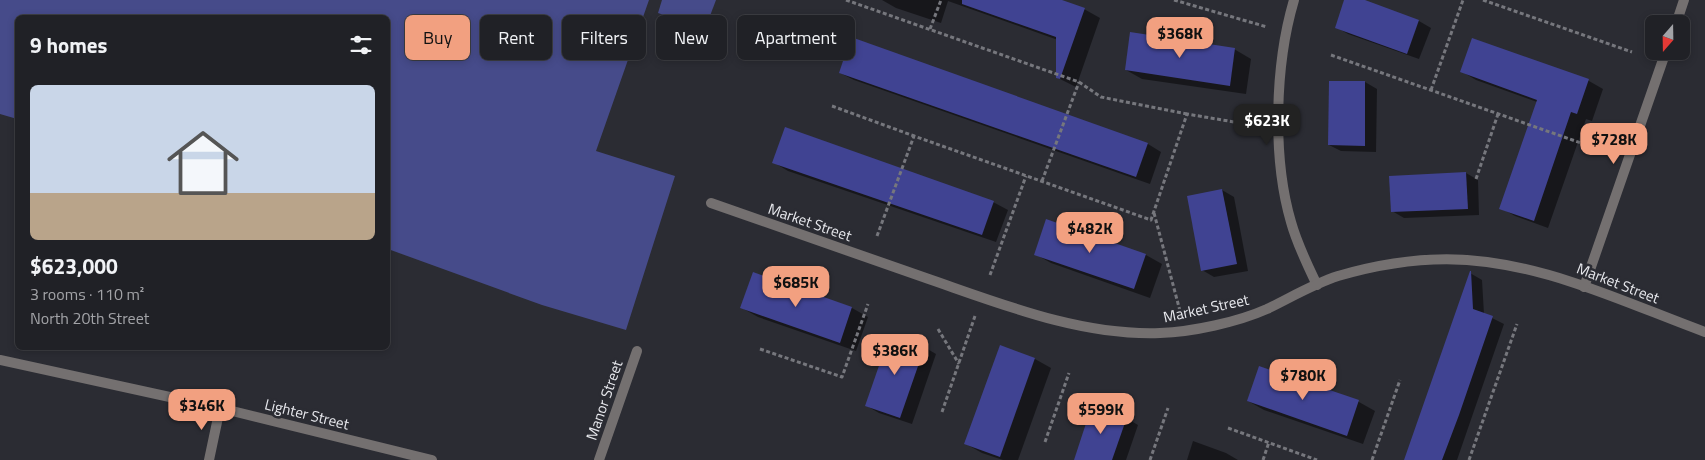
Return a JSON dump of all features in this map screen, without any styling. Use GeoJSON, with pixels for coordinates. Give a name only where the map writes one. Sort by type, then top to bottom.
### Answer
{"type":"FeatureCollection","features":[{"type":"Feature","properties":{"kind":"street"},"geometry":{"type":"LineString","coordinates":[[1294,0],[1281,64],[1279,111],[1281,172],[1290,221],[1317,285]]}},
{"type":"Feature","properties":{"kind":"street"},"geometry":{"type":"LineString","coordinates":[[1679,15],[1684,0]]}},
{"type":"Feature","properties":{"kind":"street"},"geometry":{"type":"LineString","coordinates":[[1584,287],[1663,60]]}},
{"type":"Feature","properties":{"kind":"street","name":"Market Street"},"geometry":{"type":"LineString","coordinates":[[711,203],[990,300],[1068,323],[1126,332],[1161,333],[1194,329],[1247,317],[1336,277],[1383,264],[1407,261],[1462,260],[1511,266],[1567,280],[1705,332]]}},
{"type":"Feature","properties":{"kind":"street","name":"Manor Street"},"geometry":{"type":"LineString","coordinates":[[599,460],[637,351]]}},
{"type":"Feature","properties":{"kind":"street","name":"Lighter Street"},"geometry":{"type":"LineString","coordinates":[[0,360],[220,408],[432,460]]}},
{"type":"Feature","properties":{"kind":"street"},"geometry":{"type":"LineString","coordinates":[[209,460],[220,408]]}},
{"type":"Feature","properties":{"kind":"path"},"geometry":{"type":"LineString","coordinates":[[846,0],[1079,82],[1101,97],[1258,126]]}},
{"type":"Feature","properties":{"kind":"path"},"geometry":{"type":"LineString","coordinates":[[930,29],[941,0]]}},
{"type":"Feature","properties":{"kind":"path"},"geometry":{"type":"LineString","coordinates":[[1174,0],[1267,27]]}},
{"type":"Feature","properties":{"kind":"path"},"geometry":{"type":"LineString","coordinates":[[1431,90],[1463,0]]}},
{"type":"Feature","properties":{"kind":"path"},"geometry":{"type":"LineString","coordinates":[[1483,0],[1632,52]]}},
{"type":"Feature","properties":{"kind":"path"},"geometry":{"type":"LineString","coordinates":[[1331,55],[1598,149]]}},
{"type":"Feature","properties":{"kind":"path"},"geometry":{"type":"LineString","coordinates":[[1042,182],[1079,82]]}},
{"type":"Feature","properties":{"kind":"path"},"geometry":{"type":"LineString","coordinates":[[832,106],[1151,220],[1187,114]]}},
{"type":"Feature","properties":{"kind":"path"},"geometry":{"type":"LineString","coordinates":[[1476,179],[1498,114]]}},
{"type":"Feature","properties":{"kind":"path"},"geometry":{"type":"LineString","coordinates":[[877,236],[914,136]]}},
{"type":"Feature","properties":{"kind":"path"},"geometry":{"type":"LineString","coordinates":[[990,275],[1026,176]]}},
{"type":"Feature","properties":{"kind":"path"},"geometry":{"type":"LineString","coordinates":[[1154,213],[1180,311]]}},
{"type":"Feature","properties":{"kind":"path"},"geometry":{"type":"LineString","coordinates":[[760,349],[842,377],[868,304]]}},
{"type":"Feature","properties":{"kind":"path"},"geometry":{"type":"LineString","coordinates":[[942,412],[976,316]]}},
{"type":"Feature","properties":{"kind":"path"},"geometry":{"type":"LineString","coordinates":[[1468,460],[1517,324]]}},
{"type":"Feature","properties":{"kind":"path"},"geometry":{"type":"LineString","coordinates":[[938,329],[959,364]]}},
{"type":"Feature","properties":{"kind":"path"},"geometry":{"type":"LineString","coordinates":[[1045,442],[1068,373]]}},
{"type":"Feature","properties":{"kind":"path"},"geometry":{"type":"LineString","coordinates":[[1372,460],[1400,380]]}},
{"type":"Feature","properties":{"kind":"path"},"geometry":{"type":"LineString","coordinates":[[1150,460],[1168,408]]}},
{"type":"Feature","properties":{"kind":"path"},"geometry":{"type":"LineString","coordinates":[[1228,428],[1318,460]]}},
{"type":"Feature","properties":{"kind":"path"},"geometry":{"type":"LineString","coordinates":[[1262,460],[1269,442]]}},
{"type":"Feature","properties":{"kind":"shaded area"},"geometry":{"type":"Polygon","coordinates":[[[0,0],[649,0],[644,15],[562,15],[562,60],[628,60],[596,151],[675,176],[626,330],[542,305],[390,250],[390,15],[15,15],[15,118],[0,114],[0,0]]]}},
{"type":"Feature","properties":{"kind":"shaded area"},"geometry":{"type":"Polygon","coordinates":[[[662,0],[716,0],[710,15],[664,15],[658,13],[662,0]]]}},
{"type":"Feature","properties":{"kind":"building"},"geometry":{"type":"Polygon","coordinates":[[[962,0],[1062,0],[1085,8],[1060,79],[1056,78],[1056,37],[962,4],[962,0]]]}},
{"type":"Feature","properties":{"kind":"building"},"geometry":{"type":"Polygon","coordinates":[[[1344,0],[1365,0],[1419,20],[1407,54],[1335,28],[1344,0]]]}},
{"type":"Feature","properties":{"kind":"building"},"geometry":{"type":"Polygon","coordinates":[[[1130,32],[1235,48],[1230,86],[1125,70],[1130,32]]]}},
{"type":"Feature","properties":{"kind":"building"},"geometry":{"type":"Polygon","coordinates":[[[855,38],[1148,143],[1136,177],[839,73],[843,60],[855,60],[855,38]]]}},
{"type":"Feature","properties":{"kind":"building"},"geometry":{"type":"Polygon","coordinates":[[[1472,38],[1589,79],[1577,114],[1571,112],[1534,221],[1499,209],[1537,100],[1460,72],[1472,38]]]}},
{"type":"Feature","properties":{"kind":"building"},"geometry":{"type":"Polygon","coordinates":[[[1329,81],[1365,81],[1365,146],[1328,145],[1329,81]]]}},
{"type":"Feature","properties":{"kind":"building"},"geometry":{"type":"Polygon","coordinates":[[[785,127],[994,201],[982,235],[772,163],[785,127]]]}},
{"type":"Feature","properties":{"kind":"building"},"geometry":{"type":"Polygon","coordinates":[[[1466,172],[1468,209],[1391,212],[1389,176],[1466,172]]]}},
{"type":"Feature","properties":{"kind":"building"},"geometry":{"type":"Polygon","coordinates":[[[1222,189],[1237,264],[1201,271],[1187,196],[1222,189]]]}},
{"type":"Feature","properties":{"kind":"building"},"geometry":{"type":"Polygon","coordinates":[[[1046,219],[1146,254],[1134,289],[1034,255],[1046,219]]]}},
{"type":"Feature","properties":{"kind":"building"},"geometry":{"type":"Polygon","coordinates":[[[1470,271],[1473,309],[1493,316],[1459,415],[1442,460],[1404,460],[1470,271]]]}},
{"type":"Feature","properties":{"kind":"building"},"geometry":{"type":"Polygon","coordinates":[[[753,272],[852,307],[840,343],[740,308],[753,272]]]}},
{"type":"Feature","properties":{"kind":"building"},"geometry":{"type":"Polygon","coordinates":[[[890,334],[925,346],[900,418],[865,406],[890,334]]]}},
{"type":"Feature","properties":{"kind":"building"},"geometry":{"type":"Polygon","coordinates":[[[1000,345],[1035,358],[1000,457],[964,444],[1000,345]]]}},
{"type":"Feature","properties":{"kind":"building"},"geometry":{"type":"Polygon","coordinates":[[[1259,366],[1359,400],[1347,436],[1247,401],[1259,366]]]}},
{"type":"Feature","properties":{"kind":"building"},"geometry":{"type":"Polygon","coordinates":[[[1092,405],[1127,417],[1112,460],[1074,460],[1092,405]]]}}]}
